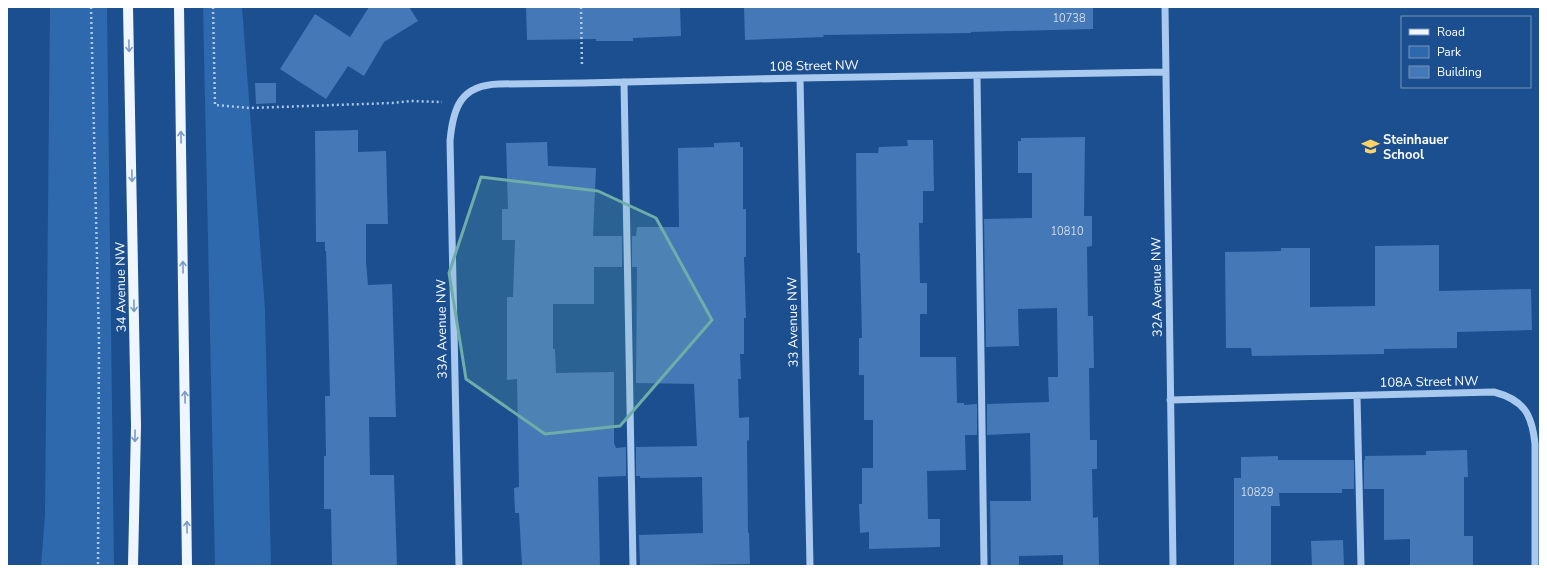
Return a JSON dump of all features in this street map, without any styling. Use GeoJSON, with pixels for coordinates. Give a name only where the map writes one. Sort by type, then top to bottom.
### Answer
{"type":"FeatureCollection","features":[{"type":"Feature","properties":{"kind":"main road","name":"34 Avenue NW"},"geometry":{"type":"LineString","coordinates":[[128,7],[136,426],[133,566]]}},
{"type":"Feature","properties":{"kind":"main road"},"geometry":{"type":"LineString","coordinates":[[179,7],[187,566]]}},
{"type":"Feature","properties":{"kind":"street","name":"32A Avenue NW"},"geometry":{"type":"LineString","coordinates":[[1165,7],[1173,566]]}},
{"type":"Feature","properties":{"kind":"street","name":"108 Street NW"},"geometry":{"type":"LineString","coordinates":[[465,94],[487,84],[1166,72]]}},
{"type":"Feature","properties":{"kind":"street"},"geometry":{"type":"LineString","coordinates":[[976,76],[984,566]]}},
{"type":"Feature","properties":{"kind":"street","name":"33 Avenue NW"},"geometry":{"type":"LineString","coordinates":[[800,78],[810,566]]}},
{"type":"Feature","properties":{"kind":"street"},"geometry":{"type":"LineString","coordinates":[[624,82],[634,566]]}},
{"type":"Feature","properties":{"kind":"street","name":"33A Avenue NW"},"geometry":{"type":"LineString","coordinates":[[458,566],[450,140],[452,122],[458,103],[465,94]]}},
{"type":"Feature","properties":{"kind":"street","name":"108A Street NW"},"geometry":{"type":"LineString","coordinates":[[1170,400],[1494,392],[1506,395],[1516,401],[1525,410],[1530,418],[1533,430],[1535,444],[1535,566]]}},
{"type":"Feature","properties":{"kind":"street"},"geometry":{"type":"LineString","coordinates":[[1357,396],[1361,566]]}},
{"type":"Feature","properties":{"kind":"path"},"geometry":{"type":"LineString","coordinates":[[91,7],[99,341],[98,566]]}},
{"type":"Feature","properties":{"kind":"path"},"geometry":{"type":"LineString","coordinates":[[213,7],[215,105],[250,108],[411,101],[458,103]]}},
{"type":"Feature","properties":{"kind":"path"},"geometry":{"type":"LineString","coordinates":[[581,7],[583,83]]}},
{"type":"Feature","properties":{"kind":"highlighted area"},"geometry":{"type":"Polygon","coordinates":[[[481,177],[598,191],[656,218],[712,320],[620,426],[545,434],[466,379],[449,273],[481,177]]]}},
{"type":"Feature","properties":{"kind":"green space"},"geometry":{"type":"Polygon","coordinates":[[[50,7],[107,7],[114,566],[41,566],[45,514],[50,7]]]}},
{"type":"Feature","properties":{"kind":"green space"},"geometry":{"type":"Polygon","coordinates":[[[203,7],[242,7],[265,310],[271,566],[215,566],[203,7]]]}},
{"type":"Feature","properties":{"kind":"building"},"geometry":{"type":"Polygon","coordinates":[[[369,7],[409,7],[418,21],[384,42],[364,76],[348,66],[326,99],[280,69],[315,14],[350,37],[369,7]]]}},
{"type":"Feature","properties":{"kind":"building"},"geometry":{"type":"Polygon","coordinates":[[[526,7],[680,7],[681,36],[633,38],[633,41],[596,41],[596,39],[527,40],[526,7]]]}},
{"type":"Feature","properties":{"kind":"building"},"geometry":{"type":"Polygon","coordinates":[[[744,7],[1093,7],[1093,29],[971,33],[823,35],[824,37],[745,40],[744,7]]]}},
{"type":"Feature","properties":{"kind":"building"},"geometry":{"type":"Polygon","coordinates":[[[255,83],[276,83],[276,103],[256,104],[255,83]]]}},
{"type":"Feature","properties":{"kind":"building"},"geometry":{"type":"Polygon","coordinates":[[[358,130],[358,152],[386,151],[388,224],[366,224],[366,261],[368,285],[392,284],[396,417],[369,417],[370,475],[394,475],[397,566],[332,566],[331,509],[324,509],[324,456],[326,456],[325,396],[330,396],[328,308],[325,242],[316,242],[315,131],[358,130]]]}},
{"type":"Feature","properties":{"kind":"building"},"geometry":{"type":"Polygon","coordinates":[[[1085,137],[1084,216],[1092,216],[1092,246],[1087,247],[1088,316],[1093,316],[1094,368],[1089,368],[1090,440],[1097,440],[1097,469],[1092,469],[1093,518],[1098,517],[1099,566],[1063,566],[1063,555],[1019,556],[1019,566],[991,566],[990,501],[1031,501],[1030,433],[987,435],[987,404],[1049,402],[1048,377],[1058,377],[1057,308],[1018,309],[1019,346],[986,347],[984,219],[1032,218],[1032,173],[1018,173],[1018,141],[1021,141],[1021,138],[1085,137]]]}},
{"type":"Feature","properties":{"kind":"building"},"geometry":{"type":"Polygon","coordinates":[[[907,140],[933,140],[934,191],[923,191],[923,223],[919,223],[920,283],[927,283],[927,314],[920,314],[920,357],[956,357],[957,403],[964,403],[964,405],[977,404],[977,435],[965,435],[966,470],[927,471],[928,519],[940,519],[940,547],[869,549],[869,532],[860,533],[859,504],[862,504],[862,468],[873,468],[873,420],[864,420],[864,375],[859,375],[859,338],[862,338],[860,253],[857,253],[856,153],[878,153],[879,147],[908,146],[907,140]]]}},
{"type":"Feature","properties":{"kind":"building"},"geometry":{"type":"Polygon","coordinates":[[[547,142],[548,166],[596,168],[593,236],[622,236],[622,267],[594,267],[594,304],[553,304],[553,349],[555,349],[556,373],[614,372],[614,443],[616,448],[626,447],[626,476],[598,477],[600,566],[522,566],[519,513],[515,513],[514,488],[519,487],[517,379],[507,380],[507,297],[513,297],[515,240],[502,240],[502,209],[508,209],[506,143],[547,142]]]}},
{"type":"Feature","properties":{"kind":"building"},"geometry":{"type":"Polygon","coordinates":[[[740,142],[740,147],[743,147],[743,209],[746,209],[746,257],[744,257],[746,318],[744,318],[744,354],[740,354],[741,379],[738,379],[739,418],[749,417],[749,440],[747,441],[748,533],[750,564],[640,566],[639,535],[703,533],[702,477],[640,478],[640,476],[636,476],[636,447],[697,446],[694,384],[636,383],[637,267],[632,267],[632,236],[636,236],[637,227],[679,227],[678,148],[714,147],[714,143],[740,142]]]}},
{"type":"Feature","properties":{"kind":"building"},"geometry":{"type":"Polygon","coordinates":[[[1439,245],[1439,291],[1531,289],[1532,330],[1457,332],[1457,348],[1384,349],[1384,354],[1252,356],[1251,348],[1226,348],[1225,252],[1281,251],[1281,248],[1310,248],[1310,307],[1375,306],[1375,246],[1439,245]]]}},
{"type":"Feature","properties":{"kind":"building"},"geometry":{"type":"Polygon","coordinates":[[[1467,450],[1468,477],[1464,477],[1464,536],[1473,536],[1473,566],[1410,566],[1410,539],[1384,540],[1384,489],[1364,489],[1365,456],[1426,455],[1426,451],[1467,450]]]}},
{"type":"Feature","properties":{"kind":"building"},"geometry":{"type":"Polygon","coordinates":[[[1278,456],[1278,460],[1354,460],[1354,489],[1342,489],[1342,493],[1279,493],[1280,506],[1271,506],[1271,566],[1234,566],[1234,478],[1241,478],[1241,457],[1278,456]]]}},
{"type":"Feature","properties":{"kind":"building"},"geometry":{"type":"Polygon","coordinates":[[[1343,540],[1344,566],[1312,566],[1311,541],[1343,540]]]}},
{"type":"Feature","properties":{"kind":"place","name":"Steinhauer School"},"geometry":{"type":"Point","coordinates":[1370,147]}}]}
